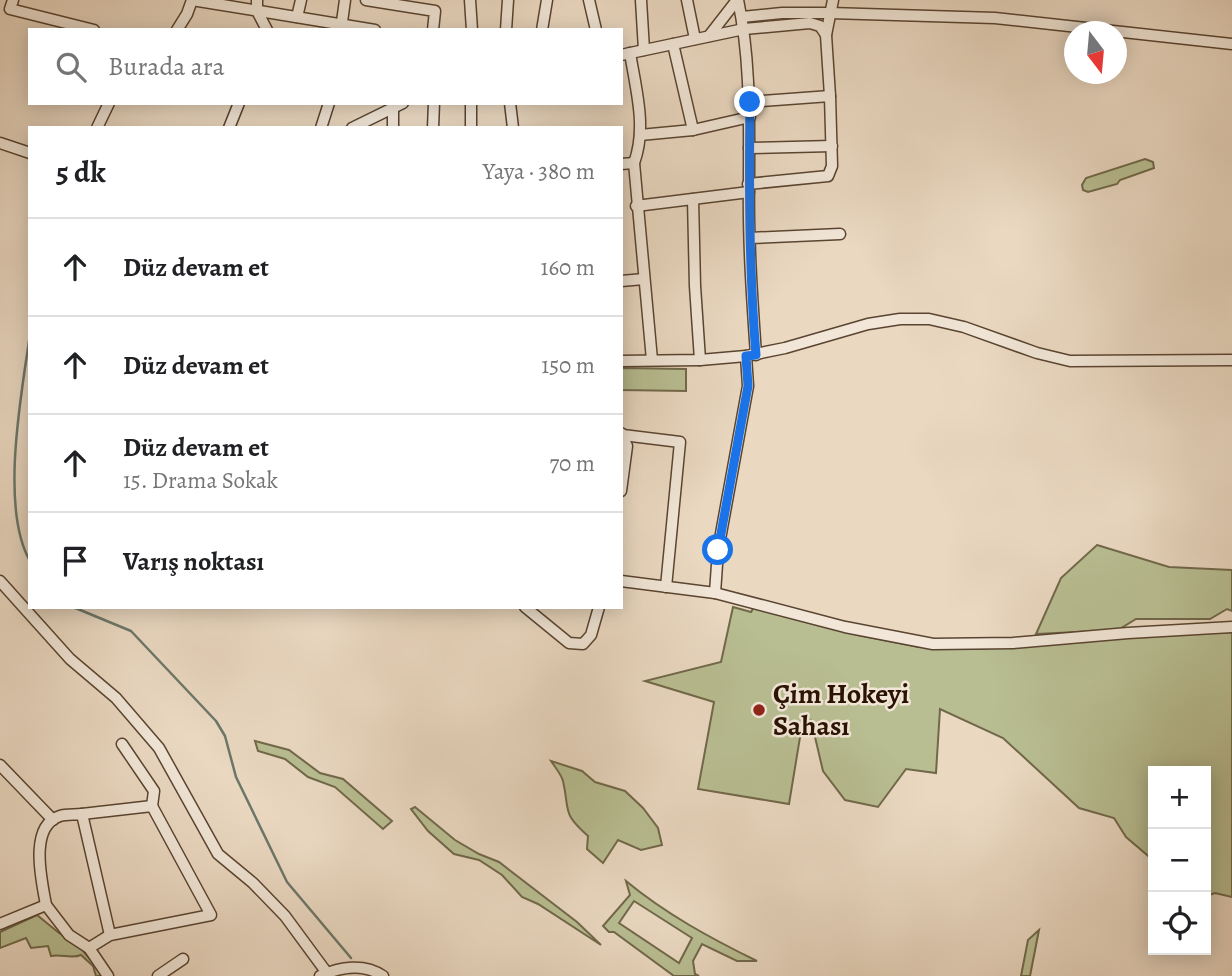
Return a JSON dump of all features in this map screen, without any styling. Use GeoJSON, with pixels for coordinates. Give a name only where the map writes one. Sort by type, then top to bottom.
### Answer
{"type":"FeatureCollection","features":[{"type":"Feature","properties":{"kind":"street"},"geometry":{"type":"LineString","coordinates":[[13,0],[10,9],[86,28]]}},
{"type":"Feature","properties":{"kind":"street"},"geometry":{"type":"LineString","coordinates":[[178,28],[192,0],[257,6],[341,27],[345,0]]}},
{"type":"Feature","properties":{"kind":"street"},"geometry":{"type":"LineString","coordinates":[[297,17],[301,0]]}},
{"type":"Feature","properties":{"kind":"street"},"geometry":{"type":"LineString","coordinates":[[366,0],[435,11],[433,28]]}},
{"type":"Feature","properties":{"kind":"street"},"geometry":{"type":"LineString","coordinates":[[470,0],[472,28]]}},
{"type":"Feature","properties":{"kind":"street"},"geometry":{"type":"LineString","coordinates":[[506,28],[508,0]]}},
{"type":"Feature","properties":{"kind":"street"},"geometry":{"type":"LineString","coordinates":[[542,28],[547,0]]}},
{"type":"Feature","properties":{"kind":"street"},"geometry":{"type":"LineString","coordinates":[[589,0],[596,28]]}},
{"type":"Feature","properties":{"kind":"street"},"geometry":{"type":"LineString","coordinates":[[641,0],[644,50]]}},
{"type":"Feature","properties":{"kind":"street"},"geometry":{"type":"LineString","coordinates":[[687,0],[695,39]]}},
{"type":"Feature","properties":{"kind":"street"},"geometry":{"type":"LineString","coordinates":[[709,36],[738,0]]}},
{"type":"Feature","properties":{"kind":"street"},"geometry":{"type":"LineString","coordinates":[[715,593],[718,550],[748,386],[751,355],[750,102],[744,29],[738,0]]}},
{"type":"Feature","properties":{"kind":"street"},"geometry":{"type":"LineString","coordinates":[[636,206],[828,176],[832,166],[832,146],[826,35],[833,0]]}},
{"type":"Feature","properties":{"kind":"street"},"geometry":{"type":"LineString","coordinates":[[257,6],[266,28]]}},
{"type":"Feature","properties":{"kind":"street"},"geometry":{"type":"LineString","coordinates":[[742,17],[782,13],[830,13],[995,18],[1232,44]]}},
{"type":"Feature","properties":{"kind":"street"},"geometry":{"type":"LineString","coordinates":[[652,360],[636,206],[634,163],[640,135],[626,54],[744,29],[810,23],[820,26],[826,35]]}},
{"type":"Feature","properties":{"kind":"street"},"geometry":{"type":"LineString","coordinates":[[673,44],[693,130]]}},
{"type":"Feature","properties":{"kind":"street"},"geometry":{"type":"LineString","coordinates":[[750,102],[830,96]]}},
{"type":"Feature","properties":{"kind":"street"},"geometry":{"type":"LineString","coordinates":[[98,126],[108,105]]}},
{"type":"Feature","properties":{"kind":"street"},"geometry":{"type":"LineString","coordinates":[[230,126],[238,105]]}},
{"type":"Feature","properties":{"kind":"street"},"geometry":{"type":"LineString","coordinates":[[322,126],[328,105]]}},
{"type":"Feature","properties":{"kind":"street"},"geometry":{"type":"LineString","coordinates":[[356,126],[397,105]]}},
{"type":"Feature","properties":{"kind":"street"},"geometry":{"type":"LineString","coordinates":[[393,126],[397,105]]}},
{"type":"Feature","properties":{"kind":"street"},"geometry":{"type":"LineString","coordinates":[[433,126],[434,105]]}},
{"type":"Feature","properties":{"kind":"street"},"geometry":{"type":"LineString","coordinates":[[471,105],[471,126]]}},
{"type":"Feature","properties":{"kind":"street"},"geometry":{"type":"LineString","coordinates":[[510,105],[513,126]]}},
{"type":"Feature","properties":{"kind":"street"},"geometry":{"type":"LineString","coordinates":[[640,135],[693,130],[750,117]]}},
{"type":"Feature","properties":{"kind":"street"},"geometry":{"type":"LineString","coordinates":[[0,143],[28,152]]}},
{"type":"Feature","properties":{"kind":"street"},"geometry":{"type":"LineString","coordinates":[[749,148],[832,146]]}},
{"type":"Feature","properties":{"kind":"street"},"geometry":{"type":"LineString","coordinates":[[623,164],[634,163]]}},
{"type":"Feature","properties":{"kind":"street"},"geometry":{"type":"LineString","coordinates":[[694,199],[695,286],[700,360]]}},
{"type":"Feature","properties":{"kind":"street"},"geometry":{"type":"LineString","coordinates":[[750,238],[840,234]]}},
{"type":"Feature","properties":{"kind":"street"},"geometry":{"type":"LineString","coordinates":[[623,281],[644,279]]}},
{"type":"Feature","properties":{"kind":"street"},"geometry":{"type":"LineString","coordinates":[[623,361],[700,360],[751,355],[868,324],[929,318],[1070,361],[1232,360]]}},
{"type":"Feature","properties":{"kind":"street"},"geometry":{"type":"LineString","coordinates":[[623,434],[680,442],[666,587]]}},
{"type":"Feature","properties":{"kind":"street"},"geometry":{"type":"LineString","coordinates":[[623,436],[627,446],[623,476]]}},
{"type":"Feature","properties":{"kind":"street"},"geometry":{"type":"LineString","coordinates":[[0,581],[70,659],[116,698],[159,748],[218,854],[253,883],[285,916],[323,974],[362,967],[383,976]]}},
{"type":"Feature","properties":{"kind":"street"},"geometry":{"type":"LineString","coordinates":[[623,581],[715,593],[845,627],[933,644],[1013,643],[1117,633],[1232,628]]}},
{"type":"Feature","properties":{"kind":"street"},"geometry":{"type":"LineString","coordinates":[[526,609],[569,643],[583,644],[591,635],[598,609]]}},
{"type":"Feature","properties":{"kind":"street"},"geometry":{"type":"LineString","coordinates":[[89,948],[110,935],[211,915],[152,806],[154,790],[122,744]]}},
{"type":"Feature","properties":{"kind":"street"},"geometry":{"type":"LineString","coordinates":[[0,765],[53,820]]}},
{"type":"Feature","properties":{"kind":"street"},"geometry":{"type":"LineString","coordinates":[[108,976],[89,948],[69,935],[46,905],[40,844],[43,832],[60,816],[152,806]]}},
{"type":"Feature","properties":{"kind":"street"},"geometry":{"type":"LineString","coordinates":[[82,814],[110,935]]}},
{"type":"Feature","properties":{"kind":"street"},"geometry":{"type":"LineString","coordinates":[[0,924],[46,905]]}},
{"type":"Feature","properties":{"kind":"street"},"geometry":{"type":"LineString","coordinates":[[158,976],[183,959]]}},
{"type":"Feature","properties":{"kind":"green space"},"geometry":{"type":"Polygon","coordinates":[[[1145,159],[1153,162],[1154,168],[1120,180],[1117,184],[1088,192],[1083,190],[1082,185],[1086,178],[1145,159]]]}},
{"type":"Feature","properties":{"kind":"green space"},"geometry":{"type":"Polygon","coordinates":[[[623,368],[686,369],[686,391],[623,390],[623,368]]]}},
{"type":"Feature","properties":{"kind":"green space"},"geometry":{"type":"Polygon","coordinates":[[[1097,545],[1169,567],[1232,570],[1232,611],[1227,609],[1210,619],[1136,619],[1118,630],[1036,634],[1061,578],[1097,545]]]}},
{"type":"Feature","properties":{"kind":"green space"},"geometry":{"type":"Polygon","coordinates":[[[733,607],[751,612],[754,607],[858,635],[919,647],[980,649],[1110,638],[1232,632],[1232,897],[1211,894],[1211,766],[1148,766],[1148,856],[1126,837],[1114,818],[1079,808],[1003,738],[940,709],[936,773],[906,769],[878,807],[845,800],[823,771],[811,720],[803,719],[789,804],[698,789],[714,702],[645,681],[721,662],[733,607]]]}},
{"type":"Feature","properties":{"kind":"green space"},"geometry":{"type":"Polygon","coordinates":[[[255,741],[289,750],[320,773],[343,779],[392,821],[383,829],[335,787],[308,777],[285,759],[258,751],[255,741]]]}},
{"type":"Feature","properties":{"kind":"green space"},"geometry":{"type":"Polygon","coordinates":[[[551,761],[582,771],[595,782],[625,791],[643,808],[658,828],[662,845],[641,850],[618,840],[603,863],[587,849],[588,836],[570,816],[563,781],[551,761]]]}},
{"type":"Feature","properties":{"kind":"green space"},"geometry":{"type":"Polygon","coordinates":[[[415,807],[455,840],[499,862],[577,922],[601,945],[538,904],[522,897],[502,875],[479,860],[454,854],[428,831],[411,809],[415,807]]]}},
{"type":"Feature","properties":{"kind":"green space"},"geometry":{"type":"Polygon","coordinates":[[[626,881],[689,925],[757,961],[737,961],[702,944],[693,961],[695,974],[699,976],[674,976],[603,926],[630,895],[626,881]],[[634,901],[619,923],[679,963],[692,938],[634,901]]]}},
{"type":"Feature","properties":{"kind":"green space"},"geometry":{"type":"Polygon","coordinates":[[[37,915],[59,933],[80,945],[103,976],[96,976],[93,966],[81,955],[51,956],[48,946],[31,948],[26,938],[0,948],[0,932],[37,915]]]}},
{"type":"Feature","properties":{"kind":"green space"},"geometry":{"type":"Polygon","coordinates":[[[1039,930],[1030,976],[1021,976],[1028,940],[1039,930]]]}},
{"type":"Feature","properties":{"kind":"waterway"},"geometry":{"type":"LineString","coordinates":[[28,349],[18,419],[14,482],[21,539],[28,556]]}},
{"type":"Feature","properties":{"kind":"waterway"},"geometry":{"type":"LineString","coordinates":[[78,609],[131,631],[216,721],[225,736],[236,777],[287,882],[351,958]]}},
{"type":"Feature","properties":{"kind":"place","name":"Çim Hokeyi Sahası"},"geometry":{"type":"Point","coordinates":[759,710]}},
{"type":"Feature","properties":{"kind":"route"},"geometry":{"type":"LineString","coordinates":[[718,550],[748,386],[746,356],[756,355],[751,288],[750,102]]}}]}
